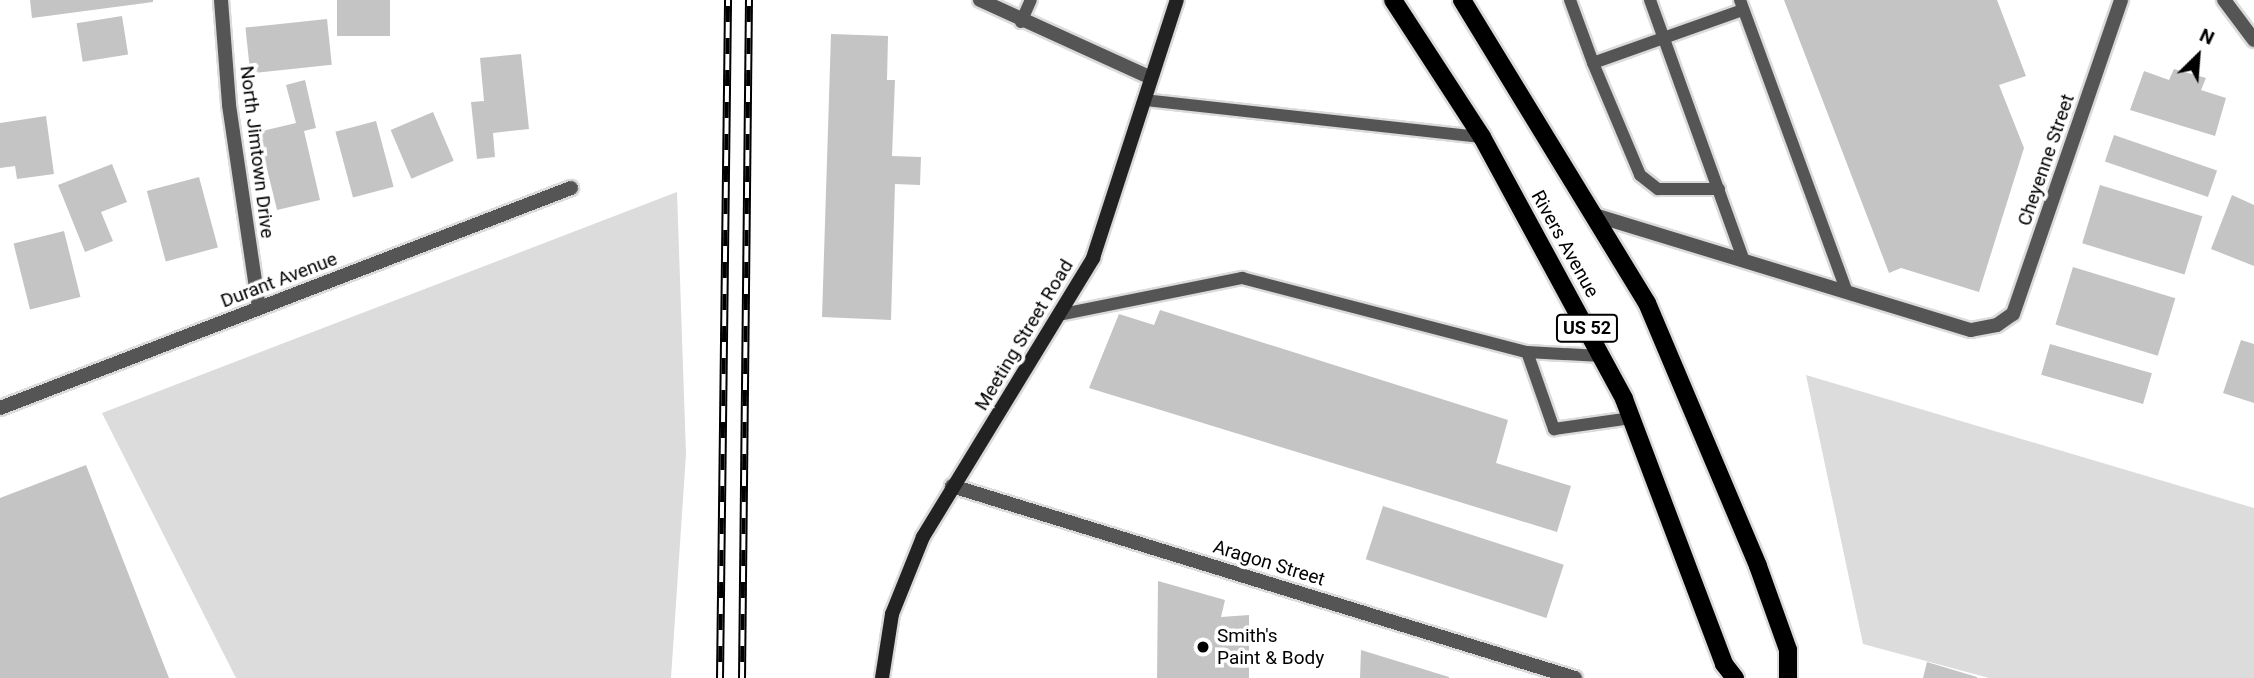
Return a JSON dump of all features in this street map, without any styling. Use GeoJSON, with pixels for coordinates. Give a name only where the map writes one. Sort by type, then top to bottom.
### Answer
{"type":"FeatureCollection","features":[{"type":"Feature","properties":{"kind":"main road","name":"Rivers Avenue"},"geometry":{"type":"LineString","coordinates":[[1393,0],[1482,137],[1601,356],[1631,418],[1724,664],[1735,678]]}},
{"type":"Feature","properties":{"kind":"main road","name":"Rivers Avenue"},"geometry":{"type":"LineString","coordinates":[[1462,0],[1658,328],[1758,566],[1788,650],[1788,678]]}},
{"type":"Feature","properties":{"kind":"street","name":"North Jimtown Drive"},"geometry":{"type":"LineString","coordinates":[[221,0],[229,105],[259,307]]}},
{"type":"Feature","properties":{"kind":"street"},"geometry":{"type":"LineString","coordinates":[[980,0],[1021,22],[1151,78]]}},
{"type":"Feature","properties":{"kind":"street","name":"Meeting Street Road"},"geometry":{"type":"LineString","coordinates":[[882,678],[892,614],[952,486],[1063,314],[1093,258],[1177,0]]}},
{"type":"Feature","properties":{"kind":"street","name":"Cheyenne Street"},"geometry":{"type":"LineString","coordinates":[[1847,292],[1971,330],[1997,325],[2013,314],[2121,0]]}},
{"type":"Feature","properties":{"kind":"street"},"geometry":{"type":"LineString","coordinates":[[2224,0],[2254,40]]}},
{"type":"Feature","properties":{"kind":"street","name":"Durant Avenue"},"geometry":{"type":"LineString","coordinates":[[0,408],[571,188]]}},
{"type":"Feature","properties":{"kind":"street"},"geometry":{"type":"LineString","coordinates":[[1591,214],[1847,292]]}},
{"type":"Feature","properties":{"kind":"street","name":"Aragon Street"},"geometry":{"type":"LineString","coordinates":[[952,486],[1575,678]]}},
{"type":"Feature","properties":{"kind":"lane"},"geometry":{"type":"LineString","coordinates":[[1021,22],[1031,0]]}},
{"type":"Feature","properties":{"kind":"lane"},"geometry":{"type":"LineString","coordinates":[[1570,0],[1640,175],[1658,189],[1719,189]]}},
{"type":"Feature","properties":{"kind":"lane"},"geometry":{"type":"LineString","coordinates":[[1650,0],[1744,261]]}},
{"type":"Feature","properties":{"kind":"lane"},"geometry":{"type":"LineString","coordinates":[[1593,63],[1664,38],[1741,5],[1847,292]]}},
{"type":"Feature","properties":{"kind":"lane"},"geometry":{"type":"LineString","coordinates":[[1145,100],[1482,137]]}},
{"type":"Feature","properties":{"kind":"lane"},"geometry":{"type":"LineString","coordinates":[[1063,314],[1242,278],[1527,352],[1601,356]]}},
{"type":"Feature","properties":{"kind":"lane"},"geometry":{"type":"LineString","coordinates":[[1527,352],[1554,429],[1631,418]]}},
{"type":"Feature","properties":{"kind":"shaded area"},"geometry":{"type":"Polygon","coordinates":[[[677,192],[686,454],[671,678],[236,678],[102,413],[677,192]]]}},
{"type":"Feature","properties":{"kind":"shaded area"},"geometry":{"type":"Polygon","coordinates":[[[1806,375],[2254,508],[2254,678],[1989,678],[1863,644],[1806,375]]]}},
{"type":"Feature","properties":{"kind":"building"},"geometry":{"type":"Polygon","coordinates":[[[30,0],[153,0],[153,2],[32,18],[30,0]]]}},
{"type":"Feature","properties":{"kind":"building"},"geometry":{"type":"Polygon","coordinates":[[[337,0],[390,0],[390,36],[337,36],[337,0]]]}},
{"type":"Feature","properties":{"kind":"building"},"geometry":{"type":"Polygon","coordinates":[[[1784,0],[1997,0],[2026,76],[1999,85],[2024,148],[1979,292],[1901,268],[1889,273],[1784,0]]]}},
{"type":"Feature","properties":{"kind":"building"},"geometry":{"type":"Polygon","coordinates":[[[122,16],[128,55],[83,62],[77,23],[122,16]]]}},
{"type":"Feature","properties":{"kind":"building"},"geometry":{"type":"Polygon","coordinates":[[[327,19],[332,65],[250,73],[245,28],[327,19]]]}},
{"type":"Feature","properties":{"kind":"building"},"geometry":{"type":"Polygon","coordinates":[[[831,34],[888,36],[887,80],[895,80],[892,156],[921,157],[920,185],[895,184],[891,320],[822,317],[831,34]]]}},
{"type":"Feature","properties":{"kind":"building"},"geometry":{"type":"Polygon","coordinates":[[[521,54],[529,129],[493,133],[495,157],[477,159],[471,102],[484,101],[480,58],[521,54]]]}},
{"type":"Feature","properties":{"kind":"building"},"geometry":{"type":"Polygon","coordinates":[[[2174,69],[2206,78],[2201,90],[2226,98],[2215,136],[2130,110],[2144,71],[2169,80],[2174,69]]]}},
{"type":"Feature","properties":{"kind":"building"},"geometry":{"type":"Polygon","coordinates":[[[305,80],[316,128],[304,131],[320,200],[277,210],[258,132],[296,123],[286,85],[305,80]]]}},
{"type":"Feature","properties":{"kind":"building"},"geometry":{"type":"Polygon","coordinates":[[[433,112],[454,161],[411,179],[391,130],[433,112]]]}},
{"type":"Feature","properties":{"kind":"building"},"geometry":{"type":"Polygon","coordinates":[[[46,116],[54,174],[17,179],[15,166],[0,168],[0,123],[46,116]]]}},
{"type":"Feature","properties":{"kind":"building"},"geometry":{"type":"Polygon","coordinates":[[[376,121],[394,187],[353,198],[335,132],[376,121]]]}},
{"type":"Feature","properties":{"kind":"building"},"geometry":{"type":"Polygon","coordinates":[[[2114,135],[2217,170],[2208,197],[2105,161],[2114,135]]]}},
{"type":"Feature","properties":{"kind":"building"},"geometry":{"type":"Polygon","coordinates":[[[112,164],[127,202],[101,212],[113,241],[85,252],[58,185],[112,164]]]}},
{"type":"Feature","properties":{"kind":"building"},"geometry":{"type":"Polygon","coordinates":[[[199,177],[218,248],[166,261],[147,191],[199,177]]]}},
{"type":"Feature","properties":{"kind":"building"},"geometry":{"type":"Polygon","coordinates":[[[2100,185],[2202,216],[2184,275],[2082,243],[2100,185]]]}},
{"type":"Feature","properties":{"kind":"building"},"geometry":{"type":"Polygon","coordinates":[[[2232,195],[2254,205],[2254,266],[2211,249],[2232,195]]]}},
{"type":"Feature","properties":{"kind":"building"},"geometry":{"type":"Polygon","coordinates":[[[64,231],[80,297],[30,310],[14,244],[64,231]]]}},
{"type":"Feature","properties":{"kind":"building"},"geometry":{"type":"Polygon","coordinates":[[[2073,267],[2175,298],[2158,356],[2055,324],[2073,267]]]}},
{"type":"Feature","properties":{"kind":"building"},"geometry":{"type":"Polygon","coordinates":[[[1160,310],[1508,420],[1496,463],[1571,486],[1557,532],[1089,388],[1119,314],[1154,325],[1160,310]]]}},
{"type":"Feature","properties":{"kind":"building"},"geometry":{"type":"Polygon","coordinates":[[[2241,340],[2254,344],[2254,403],[2223,393],[2241,340]]]}},
{"type":"Feature","properties":{"kind":"building"},"geometry":{"type":"Polygon","coordinates":[[[2050,344],[2152,373],[2143,404],[2041,375],[2050,344]]]}},
{"type":"Feature","properties":{"kind":"building"},"geometry":{"type":"Polygon","coordinates":[[[86,465],[169,678],[0,678],[0,498],[86,465]]]}},
{"type":"Feature","properties":{"kind":"building"},"geometry":{"type":"Polygon","coordinates":[[[1383,506],[1564,565],[1546,618],[1366,559],[1383,506]]]}},
{"type":"Feature","properties":{"kind":"building","name":"Smith's Paint & Body"},"geometry":{"type":"Polygon","coordinates":[[[1158,581],[1225,600],[1221,617],[1249,615],[1249,678],[1157,678],[1158,581]]]}},
{"type":"Feature","properties":{"kind":"building"},"geometry":{"type":"Polygon","coordinates":[[[1361,650],[1449,677],[1449,678],[1360,678],[1361,650]]]}},
{"type":"Feature","properties":{"kind":"building"},"geometry":{"type":"Polygon","coordinates":[[[1927,662],[1977,677],[1977,678],[1923,678],[1927,662]]]}},
{"type":"Feature","properties":{"kind":"railway"},"geometry":{"type":"LineString","coordinates":[[720,678],[728,0]]}},
{"type":"Feature","properties":{"kind":"railway"},"geometry":{"type":"LineString","coordinates":[[742,678],[749,0]]}},
{"type":"Feature","properties":{"kind":"place","name":"Smith's Paint & Body"},"geometry":{"type":"Point","coordinates":[1203,647]}}]}
